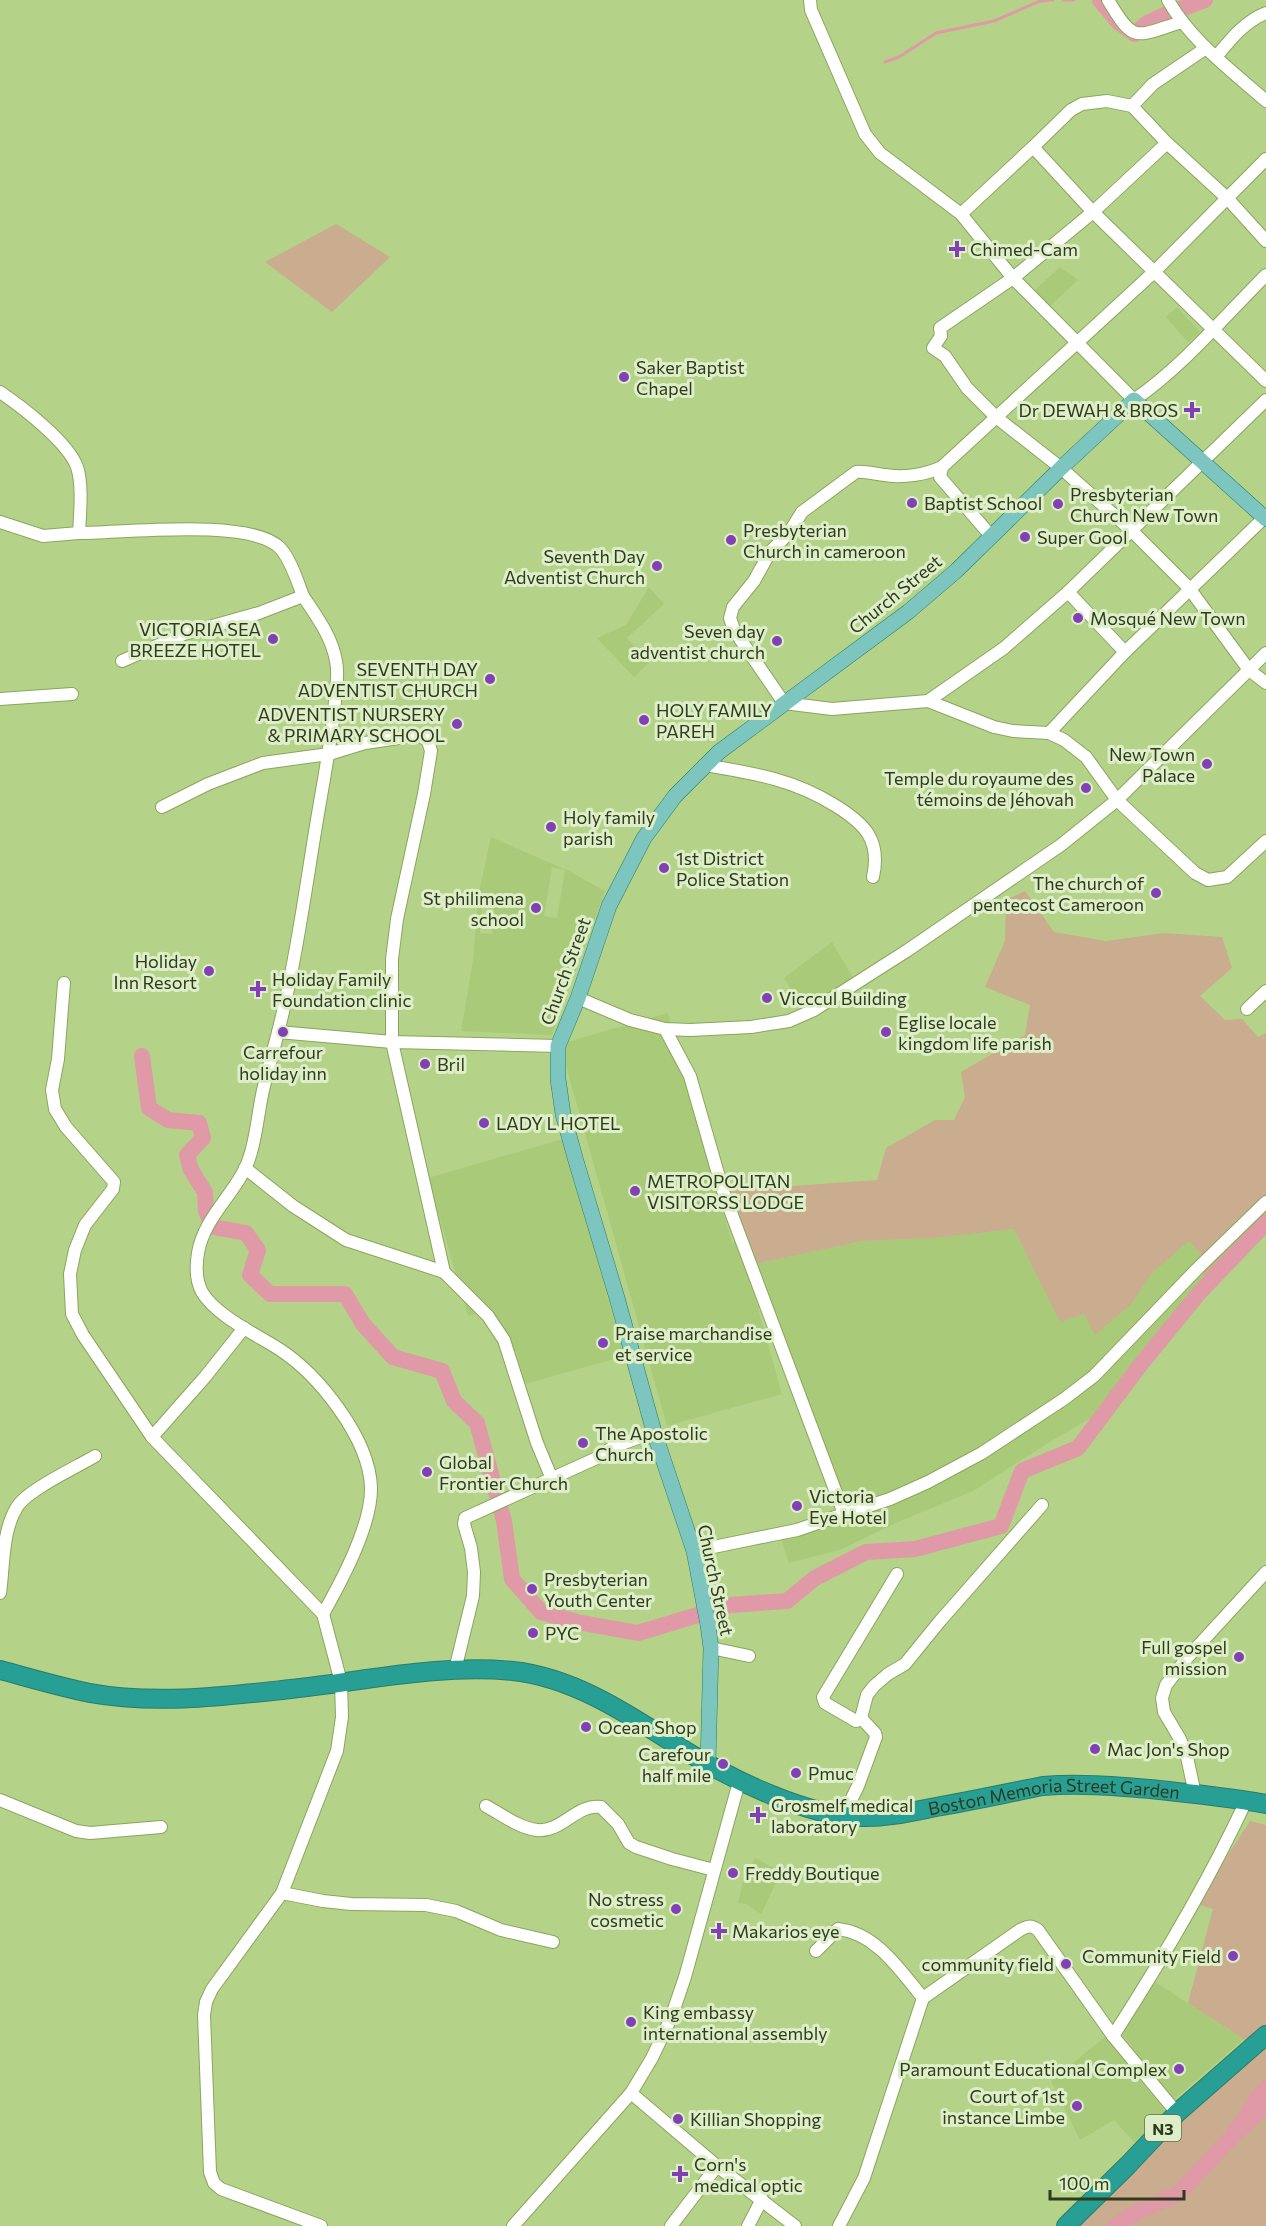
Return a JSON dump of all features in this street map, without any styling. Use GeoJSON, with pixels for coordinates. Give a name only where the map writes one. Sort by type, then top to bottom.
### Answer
{"type":"FeatureCollection","features":[{"type":"Feature","properties":{"kind":"highway","name":"Boston Memoria Street Garden"},"geometry":{"type":"LineString","coordinates":[[0,1670],[91,1693],[174,1698],[342,1682],[400,1673],[455,1670],[514,1671],[592,1695],[630,1715],[740,1782],[783,1799],[843,1816],[894,1815],[1064,1784],[1195,1794],[1266,1804]]}},
{"type":"Feature","properties":{"kind":"highway","name":"N3"},"geometry":{"type":"LineString","coordinates":[[1066,2226],[1177,2113],[1266,2035]]}},
{"type":"Feature","properties":{"kind":"main road"},"geometry":{"type":"LineString","coordinates":[[1134,400],[1266,518]]}},
{"type":"Feature","properties":{"kind":"main road","name":"Church Street"},"geometry":{"type":"LineString","coordinates":[[708,1764],[711,1648],[694,1551],[654,1432],[563,1114],[558,1079],[558,1046],[578,998],[609,906],[644,838],[675,796],[719,752],[908,612],[956,571],[1134,400]]}},
{"type":"Feature","properties":{"kind":"street"},"geometry":{"type":"LineString","coordinates":[[810,0],[811,10],[866,134],[880,153],[961,214],[1013,278],[1134,400],[1155,386],[1266,275]]}},
{"type":"Feature","properties":{"kind":"street"},"geometry":{"type":"LineString","coordinates":[[1108,0],[1124,26],[1132,33],[1140,34],[1182,22]]}},
{"type":"Feature","properties":{"kind":"street"},"geometry":{"type":"LineString","coordinates":[[1168,0],[1182,22],[1206,48],[1266,101]]}},
{"type":"Feature","properties":{"kind":"street"},"geometry":{"type":"LineString","coordinates":[[1216,57],[1240,31],[1259,15],[1266,13]]}},
{"type":"Feature","properties":{"kind":"street"},"geometry":{"type":"LineString","coordinates":[[1132,106],[1153,84],[1206,48]]}},
{"type":"Feature","properties":{"kind":"street"},"geometry":{"type":"LineString","coordinates":[[961,214],[1071,110],[1082,104],[1107,101],[1132,106],[1167,143],[1228,200],[1266,241]]}},
{"type":"Feature","properties":{"kind":"street"},"geometry":{"type":"LineString","coordinates":[[1167,143],[1093,212],[1013,278],[940,328],[941,336],[933,348],[945,356],[967,388],[996,417],[1061,468],[1132,531],[1189,588],[1249,670],[1266,683]]}},
{"type":"Feature","properties":{"kind":"street"},"geometry":{"type":"LineString","coordinates":[[1033,147],[1093,212],[1211,330],[1266,381]]}},
{"type":"Feature","properties":{"kind":"street"},"geometry":{"type":"LineString","coordinates":[[1266,159],[1228,200],[1154,272],[942,466],[932,472],[916,475],[888,476],[856,472],[802,512],[789,533],[770,552],[754,581],[734,607],[730,618],[734,630],[784,703],[832,709],[928,700],[994,728],[1049,733],[1064,740],[1086,757],[1117,800],[1195,873],[1208,880],[1227,877],[1266,841]]}},
{"type":"Feature","properties":{"kind":"street"},"geometry":{"type":"LineString","coordinates":[[0,392],[35,419],[73,460],[78,470],[79,533]]}},
{"type":"Feature","properties":{"kind":"street"},"geometry":{"type":"LineString","coordinates":[[928,700],[1004,648],[1132,531],[1266,400]]}},
{"type":"Feature","properties":{"kind":"street"},"geometry":{"type":"LineString","coordinates":[[942,466],[940,477],[991,536]]}},
{"type":"Feature","properties":{"kind":"street"},"geometry":{"type":"LineString","coordinates":[[1049,733],[1189,588],[1266,518]]}},
{"type":"Feature","properties":{"kind":"street"},"geometry":{"type":"LineString","coordinates":[[0,522],[43,536],[202,528],[249,534],[279,547],[296,576],[303,596],[332,640],[337,664],[329,754],[291,974],[245,1168],[210,1221],[202,1236],[197,1255],[197,1273],[202,1291],[213,1305],[244,1328],[282,1351],[314,1378],[354,1433],[367,1466],[371,1488],[364,1523],[352,1557],[323,1614]]}},
{"type":"Feature","properties":{"kind":"street"},"geometry":{"type":"LineString","coordinates":[[1068,591],[1125,652]]}},
{"type":"Feature","properties":{"kind":"street"},"geometry":{"type":"LineString","coordinates":[[122,661],[184,634],[259,613],[303,596]]}},
{"type":"Feature","properties":{"kind":"street"},"geometry":{"type":"LineString","coordinates":[[578,998],[630,1020],[665,1029],[722,1030],[751,1027],[789,1021],[813,1010],[908,950],[1061,845],[1117,800],[1266,653]]}},
{"type":"Feature","properties":{"kind":"street"},"geometry":{"type":"LineString","coordinates":[[0,699],[72,694]]}},
{"type":"Feature","properties":{"kind":"street"},"geometry":{"type":"LineString","coordinates":[[162,807],[208,784],[263,763],[329,754],[365,743],[412,736],[421,736],[428,741],[431,751],[424,794],[397,919],[392,959],[392,1042],[444,1272]]}},
{"type":"Feature","properties":{"kind":"street"},"geometry":{"type":"LineString","coordinates":[[704,765],[775,778],[800,786],[857,819],[875,846],[876,862],[873,877]]}},
{"type":"Feature","properties":{"kind":"street"},"geometry":{"type":"LineString","coordinates":[[64,983],[58,1059],[52,1090],[55,1109],[66,1127],[114,1182],[113,1189],[85,1225],[75,1250],[70,1274],[72,1314],[83,1335],[153,1437],[323,1614],[342,1682],[342,1718],[337,1751],[282,1893],[212,1989],[206,2002],[204,2015],[210,2172],[214,2182],[221,2188],[321,2226]]}},
{"type":"Feature","properties":{"kind":"street"},"geometry":{"type":"LineString","coordinates":[[1246,1009],[1266,991]]}},
{"type":"Feature","properties":{"kind":"street"},"geometry":{"type":"LineString","coordinates":[[665,1029],[690,1076],[723,1191],[844,1514]]}},
{"type":"Feature","properties":{"kind":"street"},"geometry":{"type":"LineString","coordinates":[[278,1032],[392,1042],[558,1046]]}},
{"type":"Feature","properties":{"kind":"street"},"geometry":{"type":"LineString","coordinates":[[245,1168],[301,1212],[346,1240],[444,1272],[488,1316],[504,1340],[533,1432],[552,1479]]}},
{"type":"Feature","properties":{"kind":"street"},"geometry":{"type":"LineString","coordinates":[[694,1551],[797,1530],[891,1498],[928,1482],[982,1453],[1064,1399],[1094,1376],[1196,1270],[1266,1202]]}},
{"type":"Feature","properties":{"kind":"street"},"geometry":{"type":"LineString","coordinates":[[153,1437],[244,1328]]}},
{"type":"Feature","properties":{"kind":"street"},"geometry":{"type":"LineString","coordinates":[[455,1670],[473,1596],[474,1572],[471,1548],[464,1524],[465,1518],[599,1457],[613,1447],[654,1432]]}},
{"type":"Feature","properties":{"kind":"street"},"geometry":{"type":"LineString","coordinates":[[0,1593],[10,1522],[18,1505],[28,1495],[95,1456]]}},
{"type":"Feature","properties":{"kind":"street"},"geometry":{"type":"LineString","coordinates":[[897,1574],[823,1697],[825,1703],[856,1721],[861,1718],[867,1695],[874,1686],[905,1664],[1042,1504]]}},
{"type":"Feature","properties":{"kind":"street"},"geometry":{"type":"LineString","coordinates":[[1195,1794],[1187,1757],[1180,1739],[1164,1712],[1162,1698],[1166,1685],[1187,1658],[1266,1572]]}},
{"type":"Feature","properties":{"kind":"street"},"geometry":{"type":"LineString","coordinates":[[711,1648],[748,1656]]}},
{"type":"Feature","properties":{"kind":"street"},"geometry":{"type":"LineString","coordinates":[[843,1816],[858,1786],[876,1737],[861,1718]]}},
{"type":"Feature","properties":{"kind":"street"},"geometry":{"type":"LineString","coordinates":[[513,2226],[631,2093],[652,2058],[671,2018],[685,1977],[740,1782]]}},
{"type":"Feature","properties":{"kind":"street"},"geometry":{"type":"LineString","coordinates":[[0,1800],[76,1831],[90,1833],[160,1827]]}},
{"type":"Feature","properties":{"kind":"street"},"geometry":{"type":"LineString","coordinates":[[1113,2037],[1168,1950],[1210,1875],[1246,1801]]}},
{"type":"Feature","properties":{"kind":"street"},"geometry":{"type":"LineString","coordinates":[[486,1806],[537,1830],[547,1829],[588,1807],[602,1808],[618,1824],[629,1843],[636,1847],[714,1870]]}},
{"type":"Feature","properties":{"kind":"street"},"geometry":{"type":"LineString","coordinates":[[282,1893],[351,1904],[426,1905],[456,1911],[501,1930],[553,1942]]}},
{"type":"Feature","properties":{"kind":"street"},"geometry":{"type":"LineString","coordinates":[[839,2226],[864,2178],[923,1998],[1027,1926],[1038,1929],[1113,2037],[1177,2113]]}},
{"type":"Feature","properties":{"kind":"street"},"geometry":{"type":"LineString","coordinates":[[816,1951],[838,1929],[847,1930],[870,1940],[888,1956],[923,1998]]}},
{"type":"Feature","properties":{"kind":"street"},"geometry":{"type":"LineString","coordinates":[[631,2093],[717,2166],[795,2226]]}},
{"type":"Feature","properties":{"kind":"street"},"geometry":{"type":"LineString","coordinates":[[671,2226],[717,2166]]}},
{"type":"Feature","properties":{"kind":"street"},"geometry":{"type":"LineString","coordinates":[[748,2226],[762,2199]]}},
{"type":"Feature","properties":{"kind":"shaded area"},"geometry":{"type":"Polygon","coordinates":[[[336,224],[390,257],[332,312],[265,262],[336,224]]]}},
{"type":"Feature","properties":{"kind":"shaded area"},"geometry":{"type":"Polygon","coordinates":[[[1060,267],[1078,280],[1050,306],[1035,290],[1060,267]]]}},
{"type":"Feature","properties":{"kind":"shaded area"},"geometry":{"type":"Polygon","coordinates":[[[1177,307],[1200,332],[1188,342],[1166,317],[1177,307]]]}},
{"type":"Feature","properties":{"kind":"shaded area"},"geometry":{"type":"Polygon","coordinates":[[[649,587],[664,604],[627,638],[649,663],[634,677],[597,638],[626,625],[649,587]]]}},
{"type":"Feature","properties":{"kind":"shaded area"},"geometry":{"type":"Polygon","coordinates":[[[491,837],[569,871],[605,891],[552,1035],[461,1031],[473,960],[478,897],[491,837]],[[552,867],[544,916],[557,918],[565,870],[552,867]],[[482,906],[480,933],[492,934],[494,907],[482,906]]]}},
{"type":"Feature","properties":{"kind":"shaded area"},"geometry":{"type":"Polygon","coordinates":[[[1025,891],[1054,932],[1106,941],[1164,933],[1222,937],[1232,968],[1200,996],[1225,1020],[1242,1019],[1258,1037],[1266,1033],[1266,1223],[1200,1292],[1206,1260],[1189,1241],[1152,1273],[1132,1303],[1095,1335],[1084,1314],[1060,1322],[1014,1229],[934,1238],[862,1241],[750,1265],[723,1191],[877,1180],[886,1148],[935,1120],[954,1120],[965,1097],[961,1072],[1025,1035],[1030,1005],[985,987],[1005,941],[1006,900],[1025,891]]]}},
{"type":"Feature","properties":{"kind":"shaded area"},"geometry":{"type":"Polygon","coordinates":[[[832,942],[853,978],[820,1000],[801,1006],[784,978],[832,942]]]}},
{"type":"Feature","properties":{"kind":"shaded area"},"geometry":{"type":"Polygon","coordinates":[[[668,1013],[732,1243],[739,1241],[782,1394],[667,1426],[560,1044],[668,1013]]]}},
{"type":"Feature","properties":{"kind":"shaded area"},"geometry":{"type":"Polygon","coordinates":[[[563,1139],[624,1356],[525,1384],[516,1351],[504,1354],[492,1310],[468,1316],[428,1178],[563,1139]]]}},
{"type":"Feature","properties":{"kind":"shaded area"},"geometry":{"type":"Polygon","coordinates":[[[1014,1229],[1060,1322],[1132,1303],[1152,1273],[1189,1241],[1206,1260],[1200,1292],[1106,1409],[973,1491],[898,1522],[842,1549],[789,1563],[779,1533],[844,1515],[750,1265],[862,1241],[934,1238],[1014,1229]]]}},
{"type":"Feature","properties":{"kind":"shaded area","name":"Community Field"},"geometry":{"type":"Polygon","coordinates":[[[1250,1821],[1266,1825],[1266,2030],[1248,2046],[1244,2039],[1188,2003],[1213,1909],[1196,1904],[1250,1821]]]}},
{"type":"Feature","properties":{"kind":"shaded area"},"geometry":{"type":"Polygon","coordinates":[[[755,1858],[781,1872],[761,1914],[746,1904],[738,1903],[743,1882],[755,1858]]]}},
{"type":"Feature","properties":{"kind":"shaded area","name":"Paramount Educational Complex"},"geometry":{"type":"Polygon","coordinates":[[[1155,1982],[1244,2039],[1173,2100],[1122,2034],[1155,1982]]]}},
{"type":"Feature","properties":{"kind":"shaded area"},"geometry":{"type":"Polygon","coordinates":[[[1266,2034],[1266,2226],[1056,2226],[1205,2087],[1266,2034]]]}},
{"type":"Feature","properties":{"kind":"shaded area"},"geometry":{"type":"Polygon","coordinates":[[[1105,2037],[1166,2112],[1134,2142],[1114,2120],[1080,2140],[1051,2081],[1105,2037]]]}},
{"type":"Feature","properties":{"kind":"shaded area"},"geometry":{"type":"Polygon","coordinates":[[[1266,2077],[1266,2116],[1237,2142],[1233,2121],[1253,2091],[1266,2077]]]}},
{"type":"Feature","properties":{"kind":"waterway"},"geometry":{"type":"LineString","coordinates":[[885,62],[899,57],[936,33],[994,21],[1040,1],[1053,0]]}},
{"type":"Feature","properties":{"kind":"waterway"},"geometry":{"type":"LineString","coordinates":[[1063,0],[1074,0]]}},
{"type":"Feature","properties":{"kind":"waterway"},"geometry":{"type":"LineString","coordinates":[[1100,0],[1118,22],[1135,34],[1146,24],[1162,16],[1205,0]]}},
{"type":"Feature","properties":{"kind":"waterway"},"geometry":{"type":"LineString","coordinates":[[142,1056],[149,1108],[168,1120],[199,1123],[203,1138],[187,1155],[191,1170],[205,1192],[206,1211],[213,1227],[246,1233],[258,1250],[250,1275],[270,1294],[345,1294],[363,1324],[393,1357],[442,1371],[454,1401],[477,1423],[504,1521],[512,1579],[541,1612],[577,1622],[638,1633],[731,1605],[787,1601],[815,1578],[866,1552],[915,1549],[1001,1526],[1022,1471],[1078,1448],[1141,1364],[1200,1292],[1266,1223]]}},
{"type":"Feature","properties":{"kind":"waterway"},"geometry":{"type":"LineString","coordinates":[[1115,2226],[1135,2213],[1178,2194],[1248,2119],[1266,2094]]}},
{"type":"Feature","properties":{"kind":"place","name":"Chimed-Cam"},"geometry":{"type":"Point","coordinates":[957,249]}},
{"type":"Feature","properties":{"kind":"place","name":"Saker Baptist Chapel"},"geometry":{"type":"Point","coordinates":[624,377]}},
{"type":"Feature","properties":{"kind":"place","name":"Dr DEWAH & BROS"},"geometry":{"type":"Point","coordinates":[1192,410]}},
{"type":"Feature","properties":{"kind":"place","name":"Baptist School"},"geometry":{"type":"Point","coordinates":[912,503]}},
{"type":"Feature","properties":{"kind":"place","name":"Presbyterian Church New Town"},"geometry":{"type":"Point","coordinates":[1058,504]}},
{"type":"Feature","properties":{"kind":"place","name":"Super Gool"},"geometry":{"type":"Point","coordinates":[1025,537]}},
{"type":"Feature","properties":{"kind":"place","name":"Presbyterian Church in cameroon"},"geometry":{"type":"Point","coordinates":[731,540]}},
{"type":"Feature","properties":{"kind":"place","name":"Seventh Day Adventist Church"},"geometry":{"type":"Point","coordinates":[657,566]}},
{"type":"Feature","properties":{"kind":"place","name":"Mosqué New Town"},"geometry":{"type":"Point","coordinates":[1078,618]}},
{"type":"Feature","properties":{"kind":"place","name":"VICTORIA SEA BREEZE HOTEL"},"geometry":{"type":"Point","coordinates":[273,639]}},
{"type":"Feature","properties":{"kind":"place","name":"Seven day adventist church"},"geometry":{"type":"Point","coordinates":[777,641]}},
{"type":"Feature","properties":{"kind":"place","name":"SEVENTH DAY ADVENTIST CHURCH"},"geometry":{"type":"Point","coordinates":[490,679]}},
{"type":"Feature","properties":{"kind":"place","name":"HOLY FAMILY PAREH"},"geometry":{"type":"Point","coordinates":[644,720]}},
{"type":"Feature","properties":{"kind":"place","name":"ADVENTIST NURSERY & PRIMARY SCHOOL"},"geometry":{"type":"Point","coordinates":[457,724]}},
{"type":"Feature","properties":{"kind":"place","name":"New Town Palace"},"geometry":{"type":"Point","coordinates":[1207,764]}},
{"type":"Feature","properties":{"kind":"place","name":"Temple du royaume des témoins de Jéhovah"},"geometry":{"type":"Point","coordinates":[1086,788]}},
{"type":"Feature","properties":{"kind":"place","name":"Holy family parish"},"geometry":{"type":"Point","coordinates":[551,827]}},
{"type":"Feature","properties":{"kind":"place","name":"1st District Police Station"},"geometry":{"type":"Point","coordinates":[664,868]}},
{"type":"Feature","properties":{"kind":"place","name":"The church of pentecost Cameroon"},"geometry":{"type":"Point","coordinates":[1156,893]}},
{"type":"Feature","properties":{"kind":"place","name":"St philimena school"},"geometry":{"type":"Point","coordinates":[536,908]}},
{"type":"Feature","properties":{"kind":"place","name":"Holiday Inn Resort"},"geometry":{"type":"Point","coordinates":[209,971]}},
{"type":"Feature","properties":{"kind":"place","name":"Holiday Family Foundation clinic"},"geometry":{"type":"Point","coordinates":[258,989]}},
{"type":"Feature","properties":{"kind":"place","name":"Vicccul Building"},"geometry":{"type":"Point","coordinates":[767,998]}},
{"type":"Feature","properties":{"kind":"place","name":"Carrefour holiday inn"},"geometry":{"type":"Point","coordinates":[283,1032]}},
{"type":"Feature","properties":{"kind":"place","name":"Eglise locale kingdom life parish"},"geometry":{"type":"Point","coordinates":[886,1032]}},
{"type":"Feature","properties":{"kind":"place","name":"Bril"},"geometry":{"type":"Point","coordinates":[425,1064]}},
{"type":"Feature","properties":{"kind":"place","name":"LADY L HOTEL"},"geometry":{"type":"Point","coordinates":[484,1123]}},
{"type":"Feature","properties":{"kind":"place","name":"METROPOLITAN VISITORSS LODGE"},"geometry":{"type":"Point","coordinates":[635,1191]}},
{"type":"Feature","properties":{"kind":"place","name":"Praise marchandise et service"},"geometry":{"type":"Point","coordinates":[603,1343]}},
{"type":"Feature","properties":{"kind":"place","name":"The Apostolic Church"},"geometry":{"type":"Point","coordinates":[583,1443]}},
{"type":"Feature","properties":{"kind":"place","name":"Global Frontier Church"},"geometry":{"type":"Point","coordinates":[427,1472]}},
{"type":"Feature","properties":{"kind":"place","name":"Victoria Eye Hotel"},"geometry":{"type":"Point","coordinates":[797,1506]}},
{"type":"Feature","properties":{"kind":"place","name":"Presbyterian Youth Center"},"geometry":{"type":"Point","coordinates":[532,1589]}},
{"type":"Feature","properties":{"kind":"place","name":"PYC"},"geometry":{"type":"Point","coordinates":[533,1633]}},
{"type":"Feature","properties":{"kind":"place","name":"Full gospel mission"},"geometry":{"type":"Point","coordinates":[1239,1657]}},
{"type":"Feature","properties":{"kind":"place","name":"Ocean Shop"},"geometry":{"type":"Point","coordinates":[586,1727]}},
{"type":"Feature","properties":{"kind":"place","name":"Mac Jon's Shop"},"geometry":{"type":"Point","coordinates":[1095,1749]}},
{"type":"Feature","properties":{"kind":"place","name":"Carefour half mile"},"geometry":{"type":"Point","coordinates":[723,1764]}},
{"type":"Feature","properties":{"kind":"place","name":"Pmuc"},"geometry":{"type":"Point","coordinates":[796,1773]}},
{"type":"Feature","properties":{"kind":"place","name":"Grosmelf medical laboratory"},"geometry":{"type":"Point","coordinates":[758,1815]}},
{"type":"Feature","properties":{"kind":"place","name":"Freddy Boutique"},"geometry":{"type":"Point","coordinates":[733,1873]}},
{"type":"Feature","properties":{"kind":"place","name":"No stress cosmetic"},"geometry":{"type":"Point","coordinates":[676,1909]}},
{"type":"Feature","properties":{"kind":"place","name":"Makarios eye"},"geometry":{"type":"Point","coordinates":[719,1931]}},
{"type":"Feature","properties":{"kind":"place","name":"Community Field"},"geometry":{"type":"Point","coordinates":[1233,1956]}},
{"type":"Feature","properties":{"kind":"place","name":"community field"},"geometry":{"type":"Point","coordinates":[1066,1964]}},
{"type":"Feature","properties":{"kind":"place","name":"King embassy international assembly"},"geometry":{"type":"Point","coordinates":[631,2022]}},
{"type":"Feature","properties":{"kind":"place","name":"Paramount Educational Complex"},"geometry":{"type":"Point","coordinates":[1179,2069]}},
{"type":"Feature","properties":{"kind":"place","name":"Court of 1st instance Limbe"},"geometry":{"type":"Point","coordinates":[1077,2106]}},
{"type":"Feature","properties":{"kind":"place","name":"Killian Shopping"},"geometry":{"type":"Point","coordinates":[678,2119]}},
{"type":"Feature","properties":{"kind":"place","name":"Corn's medical optic"},"geometry":{"type":"Point","coordinates":[680,2174]}}]}
